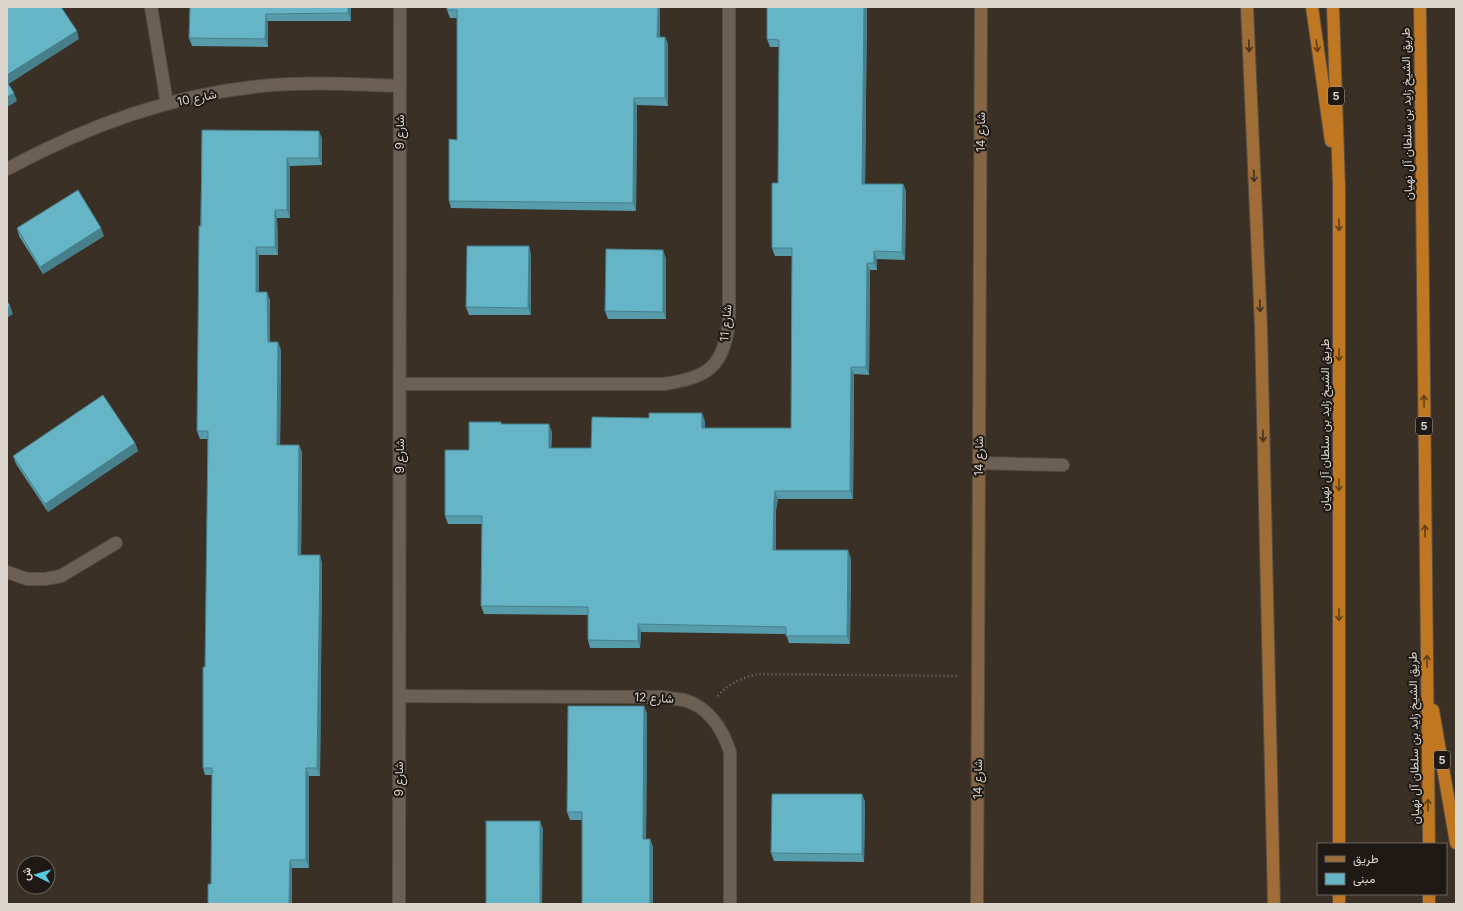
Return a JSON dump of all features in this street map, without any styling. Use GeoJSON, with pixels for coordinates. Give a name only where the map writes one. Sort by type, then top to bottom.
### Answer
{"type":"FeatureCollection","features":[{"type":"Feature","properties":{"kind":"highway"},"geometry":{"type":"LineString","coordinates":[[1312,7],[1324,102],[1339,186]]}},
{"type":"Feature","properties":{"kind":"highway","name":"طريق الشيخ زايد بن سلطان آل نهيان"},"geometry":{"type":"LineString","coordinates":[[1333,7],[1339,186],[1339,843]]}},
{"type":"Feature","properties":{"kind":"highway","name":"طريق الشيخ زايد بن سلطان آل نهيان"},"geometry":{"type":"LineString","coordinates":[[1420,7],[1429,843]]}},
{"type":"Feature","properties":{"kind":"highway","name":"5"},"geometry":{"type":"LineString","coordinates":[[1427,677],[1456,843]]}},
{"type":"Feature","properties":{"kind":"main road"},"geometry":{"type":"LineString","coordinates":[[1247,7],[1261,327],[1274,904]]}},
{"type":"Feature","properties":{"kind":"street"},"geometry":{"type":"LineString","coordinates":[[151,7],[168,104]]}},
{"type":"Feature","properties":{"kind":"street","name":"شارع 9"},"geometry":{"type":"LineString","coordinates":[[399,904],[400,7]]}},
{"type":"Feature","properties":{"kind":"street","name":"شارع 11"},"geometry":{"type":"LineString","coordinates":[[400,384],[664,384],[698,376],[712,366],[721,356],[727,340],[729,322],[729,7]]}},
{"type":"Feature","properties":{"kind":"street","name":"شارع 14"},"geometry":{"type":"LineString","coordinates":[[977,904],[982,7]]}},
{"type":"Feature","properties":{"kind":"street","name":"شارع 10"},"geometry":{"type":"LineString","coordinates":[[7,170],[36,154],[84,132],[128,116],[168,104],[231,91],[292,84],[400,86]]}},
{"type":"Feature","properties":{"kind":"street"},"geometry":{"type":"LineString","coordinates":[[980,463],[1063,465]]}},
{"type":"Feature","properties":{"kind":"street"},"geometry":{"type":"LineString","coordinates":[[7,572],[27,579],[45,580],[61,576],[116,543]]}},
{"type":"Feature","properties":{"kind":"street","name":"شارع 12"},"geometry":{"type":"LineString","coordinates":[[400,696],[662,697],[685,700],[696,705],[708,714],[718,725],[726,738],[730,752],[730,904]]}},
{"type":"Feature","properties":{"kind":"path"},"geometry":{"type":"LineString","coordinates":[[708,714],[721,692],[730,685],[744,678],[758,674],[979,676]]}},
{"type":"Feature","properties":{"kind":"building"},"geometry":{"type":"Polygon","coordinates":[[[7,7],[61,7],[77,31],[7,75],[7,7]]]}},
{"type":"Feature","properties":{"kind":"building"},"geometry":{"type":"Polygon","coordinates":[[[190,7],[348,7],[348,13],[266,14],[265,39],[189,38],[190,7]]]}},
{"type":"Feature","properties":{"kind":"building"},"geometry":{"type":"Polygon","coordinates":[[[447,7],[658,7],[657,37],[665,37],[665,98],[634,98],[633,203],[449,201],[449,139],[457,140],[457,10],[447,10],[447,7]]]}},
{"type":"Feature","properties":{"kind":"building"},"geometry":{"type":"Polygon","coordinates":[[[767,7],[864,7],[862,184],[903,184],[902,252],[874,251],[874,263],[867,263],[866,367],[851,367],[850,491],[775,491],[773,550],[848,550],[847,636],[786,636],[786,627],[638,624],[638,641],[588,640],[588,607],[481,606],[482,516],[445,516],[445,450],[469,450],[469,422],[549,424],[549,448],[591,448],[592,417],[649,418],[649,413],[702,413],[702,428],[791,428],[792,248],[772,248],[772,183],[778,183],[779,40],[767,39],[767,7]]]}},
{"type":"Feature","properties":{"kind":"building"},"geometry":{"type":"Polygon","coordinates":[[[7,82],[14,93],[7,97],[7,82]]]}},
{"type":"Feature","properties":{"kind":"building"},"geometry":{"type":"Polygon","coordinates":[[[202,130],[319,131],[319,158],[287,158],[287,210],[275,210],[275,247],[256,247],[256,292],[267,292],[268,342],[278,342],[277,445],[299,445],[298,555],[320,555],[317,768],[306,768],[306,860],[290,860],[289,904],[208,904],[208,884],[211,884],[212,768],[203,768],[203,667],[205,667],[208,431],[197,431],[199,226],[201,226],[202,130]]]}},
{"type":"Feature","properties":{"kind":"building"},"geometry":{"type":"Polygon","coordinates":[[[78,190],[101,228],[40,267],[17,228],[78,190]]]}},
{"type":"Feature","properties":{"kind":"building"},"geometry":{"type":"Polygon","coordinates":[[[467,246],[529,246],[528,308],[466,307],[467,246]]]}},
{"type":"Feature","properties":{"kind":"building"},"geometry":{"type":"Polygon","coordinates":[[[606,249],[663,250],[663,312],[605,311],[606,249]]]}},
{"type":"Feature","properties":{"kind":"building"},"geometry":{"type":"Polygon","coordinates":[[[7,301],[10,306],[7,308],[7,301]]]}},
{"type":"Feature","properties":{"kind":"building"},"geometry":{"type":"Polygon","coordinates":[[[103,395],[135,443],[45,504],[13,456],[103,395]]]}},
{"type":"Feature","properties":{"kind":"building"},"geometry":{"type":"Polygon","coordinates":[[[568,706],[644,706],[643,839],[650,839],[650,903],[648,904],[582,904],[582,812],[567,812],[568,706]]]}},
{"type":"Feature","properties":{"kind":"building"},"geometry":{"type":"Polygon","coordinates":[[[772,794],[862,794],[862,854],[771,853],[772,794]]]}},
{"type":"Feature","properties":{"kind":"building"},"geometry":{"type":"Polygon","coordinates":[[[486,821],[540,821],[540,904],[486,904],[486,821]]]}}]}
